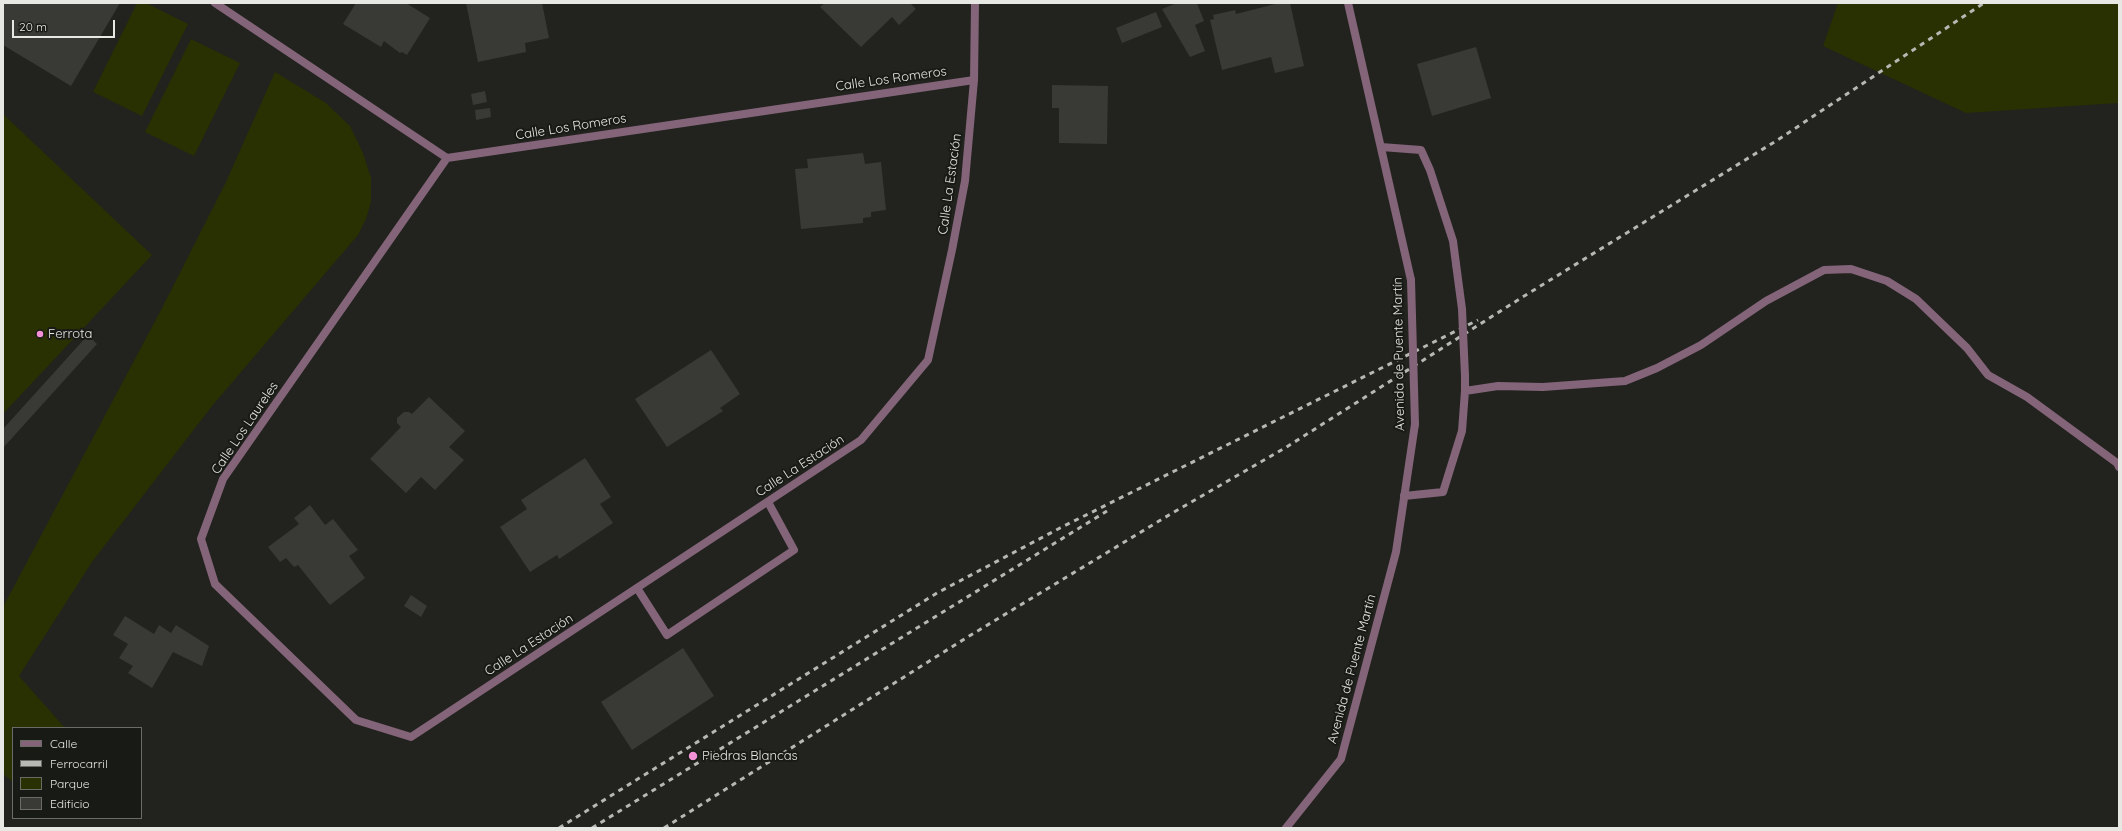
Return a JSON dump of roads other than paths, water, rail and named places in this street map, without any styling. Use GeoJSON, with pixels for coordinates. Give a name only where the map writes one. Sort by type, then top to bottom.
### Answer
{"type":"FeatureCollection","features":[{"type":"Feature","properties":{"kind":"street"},"geometry":{"type":"LineString","coordinates":[[215,3],[447,158]]}},
{"type":"Feature","properties":{"kind":"street","name":"Calle La Estación"},"geometry":{"type":"LineString","coordinates":[[356,720],[411,737],[861,440],[928,360],[952,250],[965,181],[974,80],[975,3]]}},
{"type":"Feature","properties":{"kind":"street","name":"Avenida de Puente Martín"},"geometry":{"type":"LineString","coordinates":[[1286,828],[1341,759],[1396,552],[1415,424],[1411,280],[1348,3]]}},
{"type":"Feature","properties":{"kind":"street","name":"Calle Los Romeros"},"geometry":{"type":"LineString","coordinates":[[447,158],[974,80]]}},
{"type":"Feature","properties":{"kind":"street"},"geometry":{"type":"LineString","coordinates":[[1381,147],[1421,150],[1430,170],[1453,241],[1462,309],[1466,391],[1462,431],[1443,492],[1404,496]]}},
{"type":"Feature","properties":{"kind":"street","name":"Calle Los Laureles"},"geometry":{"type":"LineString","coordinates":[[356,720],[215,584],[201,539],[223,479],[447,158]]}},
{"type":"Feature","properties":{"kind":"street"},"geometry":{"type":"LineString","coordinates":[[1466,391],[1498,386],[1543,388],[1625,381],[1657,368],[1701,346],[1766,301],[1824,270],[1851,269],[1887,280],[1916,299],[1967,348],[1988,375],[2026,397],[2117,463],[2119,467]]}},
{"type":"Feature","properties":{"kind":"street"},"geometry":{"type":"LineString","coordinates":[[637,588],[667,635],[794,550],[768,502]]}},
{"type":"Feature","properties":{"kind":"railway"},"geometry":{"type":"LineString","coordinates":[[664,828],[966,638],[1169,515],[1285,448],[1521,298],[1776,141],[1984,3]]}},
{"type":"Feature","properties":{"kind":"railway"},"geometry":{"type":"LineString","coordinates":[[559,828],[937,593],[1060,528],[1478,320]]}},
{"type":"Feature","properties":{"kind":"railway"},"geometry":{"type":"LineString","coordinates":[[592,828],[1107,511]]}},
{"type":"Feature","properties":{"kind":"place","name":"Ferrota"},"geometry":{"type":"Point","coordinates":[40,334]}},
{"type":"Feature","properties":{"kind":"place","name":"Piedras Blancas"},"geometry":{"type":"Point","coordinates":[693,756]}}]}
